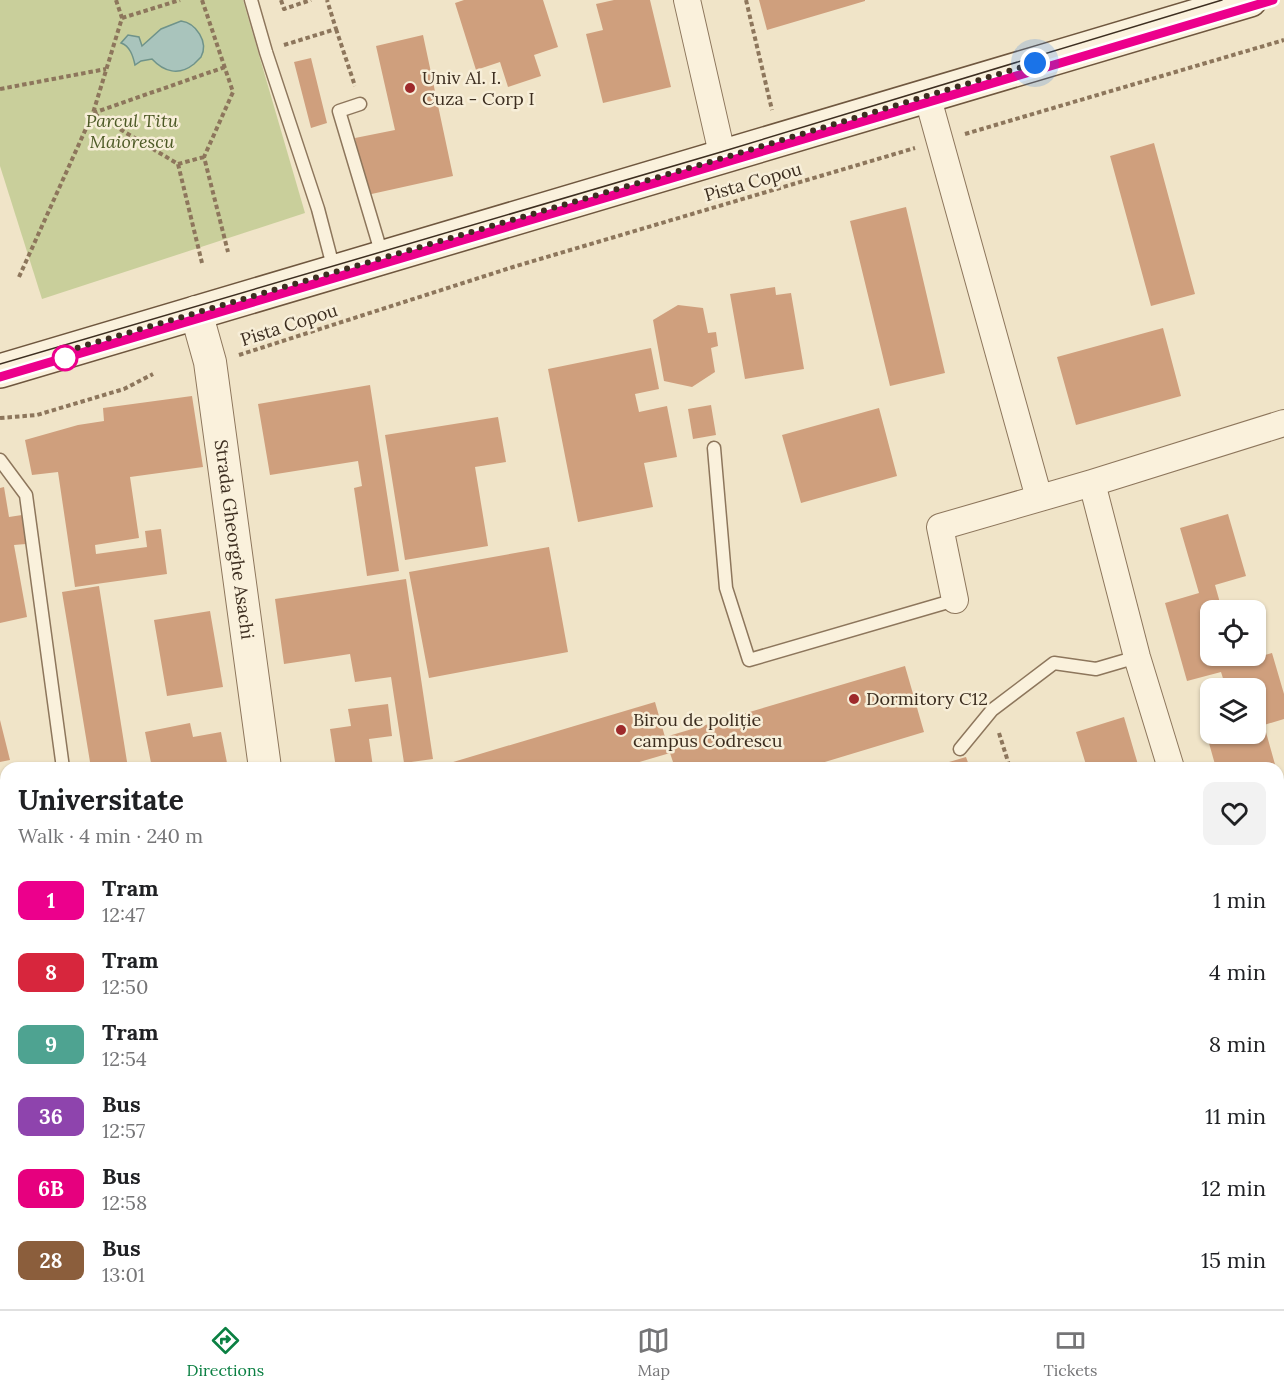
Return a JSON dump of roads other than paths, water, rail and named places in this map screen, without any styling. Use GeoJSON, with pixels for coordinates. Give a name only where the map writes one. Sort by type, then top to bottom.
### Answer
{"type":"FeatureCollection","features":[{"type":"Feature","properties":{"kind":"main road"},"geometry":{"type":"LineString","coordinates":[[0,371],[1250,0]]}},
{"type":"Feature","properties":{"kind":"street"},"geometry":{"type":"LineString","coordinates":[[687,0],[723,158]]}},
{"type":"Feature","properties":{"kind":"street"},"geometry":{"type":"LineString","coordinates":[[927,95],[1039,498]]}},
{"type":"Feature","properties":{"kind":"street","name":"Strada Gheorghe Asachi"},"geometry":{"type":"LineString","coordinates":[[196,312],[210,362],[264,762]]}},
{"type":"Feature","properties":{"kind":"street"},"geometry":{"type":"LineString","coordinates":[[955,600],[940,527],[1092,483],[1284,423]]}},
{"type":"Feature","properties":{"kind":"street"},"geometry":{"type":"LineString","coordinates":[[1092,483],[1137,657],[1168,762]]}},
{"type":"Feature","properties":{"kind":"lane"},"geometry":{"type":"LineString","coordinates":[[251,0],[318,209],[334,271]]}},
{"type":"Feature","properties":{"kind":"lane"},"geometry":{"type":"LineString","coordinates":[[360,104],[339,111],[382,257]]}},
{"type":"Feature","properties":{"kind":"lane"},"geometry":{"type":"LineString","coordinates":[[714,448],[726,588],[749,660],[955,600]]}},
{"type":"Feature","properties":{"kind":"lane"},"geometry":{"type":"LineString","coordinates":[[0,460],[26,495],[62,762]]}},
{"type":"Feature","properties":{"kind":"lane"},"geometry":{"type":"LineString","coordinates":[[960,748],[992,710],[1054,663],[1096,669],[1137,657]]}},
{"type":"Feature","properties":{"kind":"water"},"geometry":{"type":"Polygon","coordinates":[[[181,21],[196,29],[203,45],[201,57],[183,70],[172,71],[152,59],[135,65],[129,49],[121,43],[128,35],[139,37],[142,46],[161,29],[181,21]]]}},
{"type":"Feature","properties":{"kind":"tram line"},"geometry":{"type":"LineString","coordinates":[[0,364],[721,152],[1222,0]]}},
{"type":"Feature","properties":{"kind":"tram line"},"geometry":{"type":"LineString","coordinates":[[0,377],[1273,0]]}},
{"type":"Feature","properties":{"kind":"tram line","name":"1"},"geometry":{"type":"LineString","coordinates":[[0,377],[1273,0]]}},
{"type":"Feature","properties":{"kind":"place","name":"Univ Al. I. Cuza - Corp I"},"geometry":{"type":"Point","coordinates":[410,88]}},
{"type":"Feature","properties":{"kind":"place","name":"Dormitory C12"},"geometry":{"type":"Point","coordinates":[854,699]}},
{"type":"Feature","properties":{"kind":"place","name":"Birou de poliție campus Codrescu"},"geometry":{"type":"Point","coordinates":[621,730]}},
{"type":"Feature","properties":{"kind":"park label","name":"Parcul Titu Maiorescu"},"geometry":{"type":"Point","coordinates":[132,131]}}]}
